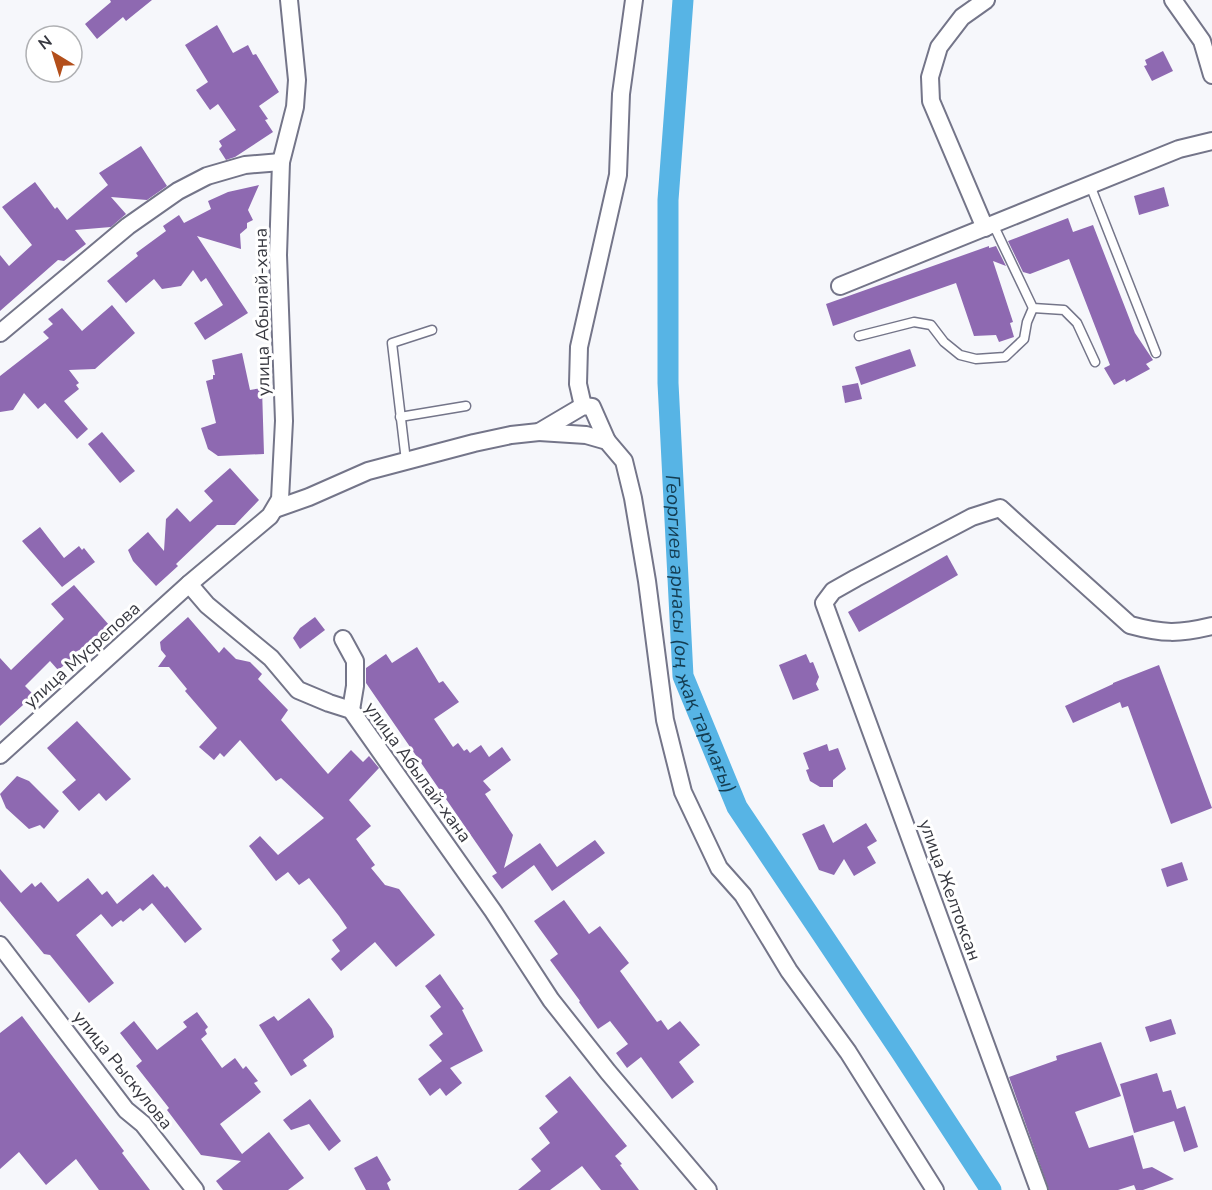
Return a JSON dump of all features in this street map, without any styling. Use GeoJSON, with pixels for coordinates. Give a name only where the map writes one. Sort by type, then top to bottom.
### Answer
{"type":"FeatureCollection","features":[{"type":"Feature","properties":{"kind":"street","name":"улица Абылай-хана"},"geometry":{"type":"LineString","coordinates":[[275,508],[280,499],[284,421],[278,255],[281,162],[295,107],[297,80],[289,0]]}},
{"type":"Feature","properties":{"kind":"street"},"geometry":{"type":"LineString","coordinates":[[582,406],[578,384],[579,347],[618,175],[621,94],[634,0]]}},
{"type":"Feature","properties":{"kind":"street"},"geometry":{"type":"LineString","coordinates":[[986,0],[962,17],[939,46],[930,78],[930,101],[989,226]]}},
{"type":"Feature","properties":{"kind":"street"},"geometry":{"type":"LineString","coordinates":[[1173,0],[1202,41],[1212,75]]}},
{"type":"Feature","properties":{"kind":"street"},"geometry":{"type":"LineString","coordinates":[[840,286],[1179,149],[1212,138]]}},
{"type":"Feature","properties":{"kind":"street"},"geometry":{"type":"LineString","coordinates":[[0,333],[128,226],[178,191],[207,176],[245,165],[281,162]]}},
{"type":"Feature","properties":{"kind":"street"},"geometry":{"type":"LineString","coordinates":[[539,432],[582,406],[592,407],[607,441],[624,461],[633,498],[647,581],[665,720],[683,792],[719,868],[743,896],[789,971],[848,1052],[935,1190]]}},
{"type":"Feature","properties":{"kind":"street"},"geometry":{"type":"LineString","coordinates":[[189,584],[270,516],[275,508],[309,497],[368,471],[511,435],[539,432],[586,435],[607,441]]}},
{"type":"Feature","properties":{"kind":"street","name":"улица Желтоксан"},"geometry":{"type":"LineString","coordinates":[[1039,1190],[824,603],[832,591],[856,578],[972,517],[1000,508],[1130,625],[1149,630],[1183,633],[1212,626]]}},
{"type":"Feature","properties":{"kind":"street","name":"улица Абылай-хана"},"geometry":{"type":"LineString","coordinates":[[189,584],[207,605],[271,658],[298,690],[351,710],[493,911],[550,1000],[708,1190]]}},
{"type":"Feature","properties":{"kind":"street","name":"улица Мусрепова"},"geometry":{"type":"LineString","coordinates":[[0,755],[189,584]]}},
{"type":"Feature","properties":{"kind":"street"},"geometry":{"type":"LineString","coordinates":[[343,639],[355,661],[355,686],[351,710]]}},
{"type":"Feature","properties":{"kind":"street","name":"улица Рыскулова"},"geometry":{"type":"LineString","coordinates":[[0,945],[126,1110],[143,1124],[195,1190]]}},
{"type":"Feature","properties":{"kind":"lane"},"geometry":{"type":"LineString","coordinates":[[1090,185],[1156,353]]}},
{"type":"Feature","properties":{"kind":"lane"},"geometry":{"type":"LineString","coordinates":[[989,226],[1033,308]]}},
{"type":"Feature","properties":{"kind":"lane"},"geometry":{"type":"LineString","coordinates":[[859,336],[914,322],[930,325],[944,342],[960,355],[976,359],[1005,357],[1024,339],[1027,322],[1033,308]]}},
{"type":"Feature","properties":{"kind":"lane"},"geometry":{"type":"LineString","coordinates":[[1033,308],[1064,310],[1077,323],[1095,362]]}},
{"type":"Feature","properties":{"kind":"lane"},"geometry":{"type":"LineString","coordinates":[[406,461],[392,343],[432,330]]}},
{"type":"Feature","properties":{"kind":"lane"},"geometry":{"type":"LineString","coordinates":[[400,417],[466,406]]}},
{"type":"Feature","properties":{"kind":"building"},"geometry":{"type":"Polygon","coordinates":[[[110,0],[152,0],[126,21],[123,17],[97,39],[85,24],[111,2],[110,0]]]}},
{"type":"Feature","properties":{"kind":"building"},"geometry":{"type":"Polygon","coordinates":[[[217,25],[233,53],[248,45],[279,92],[259,106],[273,132],[235,157],[226,160],[219,149],[222,146],[219,141],[236,130],[218,104],[210,110],[196,90],[208,82],[185,45],[217,25]]]}},
{"type":"Feature","properties":{"kind":"building"},"geometry":{"type":"Polygon","coordinates":[[[1163,51],[1173,71],[1152,81],[1144,66],[1147,65],[1145,60],[1163,51]]]}},
{"type":"Feature","properties":{"kind":"building"},"geometry":{"type":"Polygon","coordinates":[[[141,146],[167,186],[147,200],[111,197],[126,214],[111,227],[75,230],[86,244],[64,261],[58,260],[0,311],[0,255],[9,266],[32,245],[2,207],[35,182],[55,209],[57,207],[67,220],[108,185],[99,173],[141,146]]]}},
{"type":"Feature","properties":{"kind":"building"},"geometry":{"type":"Polygon","coordinates":[[[259,185],[248,210],[253,220],[247,223],[247,228],[240,234],[241,249],[197,236],[248,313],[205,340],[194,323],[223,305],[206,278],[201,282],[193,270],[181,286],[162,289],[154,279],[126,303],[107,281],[138,256],[136,253],[166,231],[163,226],[179,215],[184,223],[211,209],[208,201],[228,192],[259,185]]]}},
{"type":"Feature","properties":{"kind":"building"},"geometry":{"type":"Polygon","coordinates":[[[1164,187],[1169,206],[1139,215],[1134,196],[1164,187]]]}},
{"type":"Feature","properties":{"kind":"building"},"geometry":{"type":"Polygon","coordinates":[[[1068,218],[1073,232],[1093,225],[1135,333],[1153,360],[1146,364],[1150,369],[1126,382],[1125,379],[1114,385],[1104,368],[1110,365],[1069,259],[1030,274],[1023,272],[1008,241],[1068,218]]]}},
{"type":"Feature","properties":{"kind":"building"},"geometry":{"type":"Polygon","coordinates":[[[989,246],[989,248],[996,246],[1006,266],[993,261],[1013,322],[1010,323],[1014,337],[999,342],[996,335],[974,336],[956,283],[833,326],[826,304],[989,246]]]}},
{"type":"Feature","properties":{"kind":"building"},"geometry":{"type":"Polygon","coordinates":[[[112,305],[135,333],[95,369],[69,370],[79,383],[76,385],[79,389],[64,401],[88,429],[77,439],[45,403],[38,409],[24,393],[13,410],[0,412],[0,376],[49,338],[43,332],[53,324],[48,319],[62,308],[82,331],[112,305]]]}},
{"type":"Feature","properties":{"kind":"building"},"geometry":{"type":"Polygon","coordinates":[[[910,349],[916,366],[861,385],[855,367],[910,349]]]}},
{"type":"Feature","properties":{"kind":"building"},"geometry":{"type":"Polygon","coordinates":[[[242,353],[250,390],[262,388],[264,454],[218,456],[208,449],[201,428],[216,423],[206,381],[213,379],[215,375],[212,360],[242,353]]]}},
{"type":"Feature","properties":{"kind":"building"},"geometry":{"type":"Polygon","coordinates":[[[858,383],[862,399],[845,403],[842,386],[858,383]]]}},
{"type":"Feature","properties":{"kind":"building"},"geometry":{"type":"Polygon","coordinates":[[[102,432],[135,471],[120,483],[88,444],[102,432]]]}},
{"type":"Feature","properties":{"kind":"building"},"geometry":{"type":"Polygon","coordinates":[[[230,468],[259,500],[235,525],[217,525],[156,586],[133,561],[128,550],[148,532],[164,551],[166,519],[177,508],[190,522],[213,501],[204,491],[230,468]]]}},
{"type":"Feature","properties":{"kind":"building"},"geometry":{"type":"Polygon","coordinates":[[[40,527],[64,558],[79,546],[82,550],[84,548],[95,562],[62,587],[22,541],[40,527]]]}},
{"type":"Feature","properties":{"kind":"building"},"geometry":{"type":"Polygon","coordinates":[[[947,555],[958,575],[859,632],[848,612],[947,555]]]}},
{"type":"Feature","properties":{"kind":"building"},"geometry":{"type":"Polygon","coordinates":[[[74,585],[109,625],[106,634],[98,641],[73,653],[72,659],[58,670],[50,661],[25,686],[34,695],[0,726],[0,658],[11,670],[64,619],[51,604],[74,585]]]}},
{"type":"Feature","properties":{"kind":"building"},"geometry":{"type":"Polygon","coordinates":[[[188,617],[219,653],[224,647],[236,659],[250,662],[262,674],[258,679],[288,710],[281,720],[328,774],[351,750],[363,762],[369,756],[379,768],[349,800],[371,826],[356,839],[375,865],[371,868],[385,885],[399,889],[435,935],[396,967],[375,942],[341,971],[331,959],[340,951],[332,940],[347,928],[339,916],[309,878],[299,885],[288,872],[276,881],[249,846],[260,836],[278,855],[324,818],[281,778],[276,781],[240,740],[224,757],[220,753],[214,760],[199,747],[217,728],[185,691],[187,689],[169,667],[158,667],[166,656],[161,650],[160,642],[188,617]]]}},
{"type":"Feature","properties":{"kind":"building"},"geometry":{"type":"Polygon","coordinates":[[[315,617],[325,630],[300,649],[293,638],[300,628],[315,617]]]}},
{"type":"Feature","properties":{"kind":"building"},"geometry":{"type":"Polygon","coordinates":[[[417,647],[439,683],[443,681],[459,702],[434,719],[453,747],[458,743],[464,751],[467,749],[470,753],[481,745],[489,757],[502,747],[511,760],[483,781],[491,790],[485,794],[513,835],[504,868],[540,843],[557,867],[595,840],[605,853],[552,891],[534,865],[502,889],[492,876],[497,873],[366,683],[366,668],[386,654],[392,663],[417,647]]]}},
{"type":"Feature","properties":{"kind":"building"},"geometry":{"type":"Polygon","coordinates":[[[806,654],[810,663],[813,662],[819,677],[816,684],[819,690],[793,700],[779,665],[806,654]]]}},
{"type":"Feature","properties":{"kind":"building"},"geometry":{"type":"Polygon","coordinates":[[[1159,665],[1212,808],[1171,824],[1128,706],[1122,708],[1120,702],[1073,723],[1065,706],[1113,683],[1159,665]]]}},
{"type":"Feature","properties":{"kind":"building"},"geometry":{"type":"Polygon","coordinates":[[[77,721],[131,779],[106,801],[99,793],[79,811],[62,792],[76,780],[47,748],[77,721]]]}},
{"type":"Feature","properties":{"kind":"building"},"geometry":{"type":"Polygon","coordinates":[[[827,744],[829,751],[838,748],[846,769],[833,780],[833,787],[820,787],[810,781],[806,770],[809,769],[803,753],[827,744]]]}},
{"type":"Feature","properties":{"kind":"building"},"geometry":{"type":"Polygon","coordinates":[[[17,776],[29,781],[59,811],[44,829],[40,825],[29,829],[6,808],[0,794],[17,776]]]}},
{"type":"Feature","properties":{"kind":"building"},"geometry":{"type":"Polygon","coordinates":[[[866,823],[877,841],[867,847],[876,863],[854,876],[844,859],[834,875],[819,870],[802,834],[824,824],[833,843],[866,823]]]}},
{"type":"Feature","properties":{"kind":"building"},"geometry":{"type":"Polygon","coordinates":[[[1182,862],[1188,880],[1167,887],[1161,869],[1182,862]]]}},
{"type":"Feature","properties":{"kind":"building"},"geometry":{"type":"Polygon","coordinates":[[[0,869],[21,893],[32,883],[35,887],[41,882],[58,902],[88,878],[102,895],[107,891],[117,904],[153,874],[165,888],[167,886],[202,929],[185,943],[152,903],[143,911],[140,908],[123,922],[121,920],[112,927],[101,914],[76,935],[114,983],[89,1003],[50,955],[44,954],[0,901],[0,869]]]}},
{"type":"Feature","properties":{"kind":"building"},"geometry":{"type":"Polygon","coordinates":[[[564,900],[589,934],[600,926],[629,963],[620,971],[657,1022],[661,1020],[668,1030],[680,1021],[700,1045],[679,1062],[694,1082],[672,1099],[641,1057],[627,1068],[616,1053],[628,1044],[610,1021],[598,1029],[550,960],[558,954],[534,921],[564,900]]]}},
{"type":"Feature","properties":{"kind":"building"},"geometry":{"type":"Polygon","coordinates":[[[440,974],[464,1009],[462,1010],[483,1051],[450,1068],[462,1083],[446,1096],[440,1088],[430,1096],[418,1079],[442,1061],[429,1045],[443,1034],[430,1016],[441,1007],[425,986],[440,974]]]}},
{"type":"Feature","properties":{"kind":"building"},"geometry":{"type":"Polygon","coordinates":[[[309,998],[332,1029],[334,1037],[303,1060],[307,1066],[291,1076],[259,1025],[274,1016],[278,1021],[309,998]]]}},
{"type":"Feature","properties":{"kind":"building"},"geometry":{"type":"Polygon","coordinates":[[[197,1012],[208,1027],[205,1030],[207,1034],[201,1039],[222,1068],[235,1058],[243,1069],[246,1066],[258,1081],[254,1083],[261,1092],[220,1124],[242,1154],[269,1132],[304,1178],[288,1190],[223,1190],[216,1181],[241,1161],[201,1155],[167,1110],[169,1108],[136,1066],[142,1061],[120,1033],[134,1021],[157,1050],[187,1027],[183,1022],[197,1012]]]}},
{"type":"Feature","properties":{"kind":"building"},"geometry":{"type":"Polygon","coordinates":[[[22,1016],[124,1151],[122,1153],[150,1190],[99,1190],[76,1159],[46,1185],[19,1152],[0,1169],[0,1033],[22,1016]]]}},
{"type":"Feature","properties":{"kind":"building"},"geometry":{"type":"Polygon","coordinates":[[[1171,1019],[1176,1034],[1150,1042],[1145,1027],[1171,1019]]]}},
{"type":"Feature","properties":{"kind":"building"},"geometry":{"type":"Polygon","coordinates":[[[1101,1042],[1121,1096],[1075,1112],[1089,1148],[1133,1135],[1143,1169],[1152,1167],[1174,1179],[1143,1190],[1136,1190],[1134,1185],[1118,1190],[1049,1190],[1009,1077],[1057,1060],[1056,1056],[1101,1042]]]}},
{"type":"Feature","properties":{"kind":"building"},"geometry":{"type":"Polygon","coordinates":[[[1157,1073],[1163,1092],[1171,1090],[1177,1109],[1185,1106],[1198,1147],[1184,1152],[1174,1121],[1134,1133],[1120,1084],[1157,1073]]]}},
{"type":"Feature","properties":{"kind":"building"},"geometry":{"type":"Polygon","coordinates":[[[570,1076],[627,1146],[615,1156],[639,1190],[601,1190],[582,1166],[550,1190],[518,1190],[541,1171],[531,1159],[550,1143],[539,1128],[558,1112],[545,1096],[570,1076]]]}},
{"type":"Feature","properties":{"kind":"building"},"geometry":{"type":"Polygon","coordinates":[[[310,1099],[341,1141],[329,1151],[309,1124],[291,1130],[283,1120],[310,1099]]]}},
{"type":"Feature","properties":{"kind":"building"},"geometry":{"type":"Polygon","coordinates":[[[377,1156],[391,1180],[387,1183],[390,1190],[366,1190],[354,1168],[377,1156]]]}},
{"type":"Feature","properties":{"kind":"waterway","name":"Георгиев арнасы (оң жақ тармағы)"},"geometry":{"type":"LineString","coordinates":[[683,0],[668,200],[668,383],[683,676],[737,807],[991,1190]]}}]}
